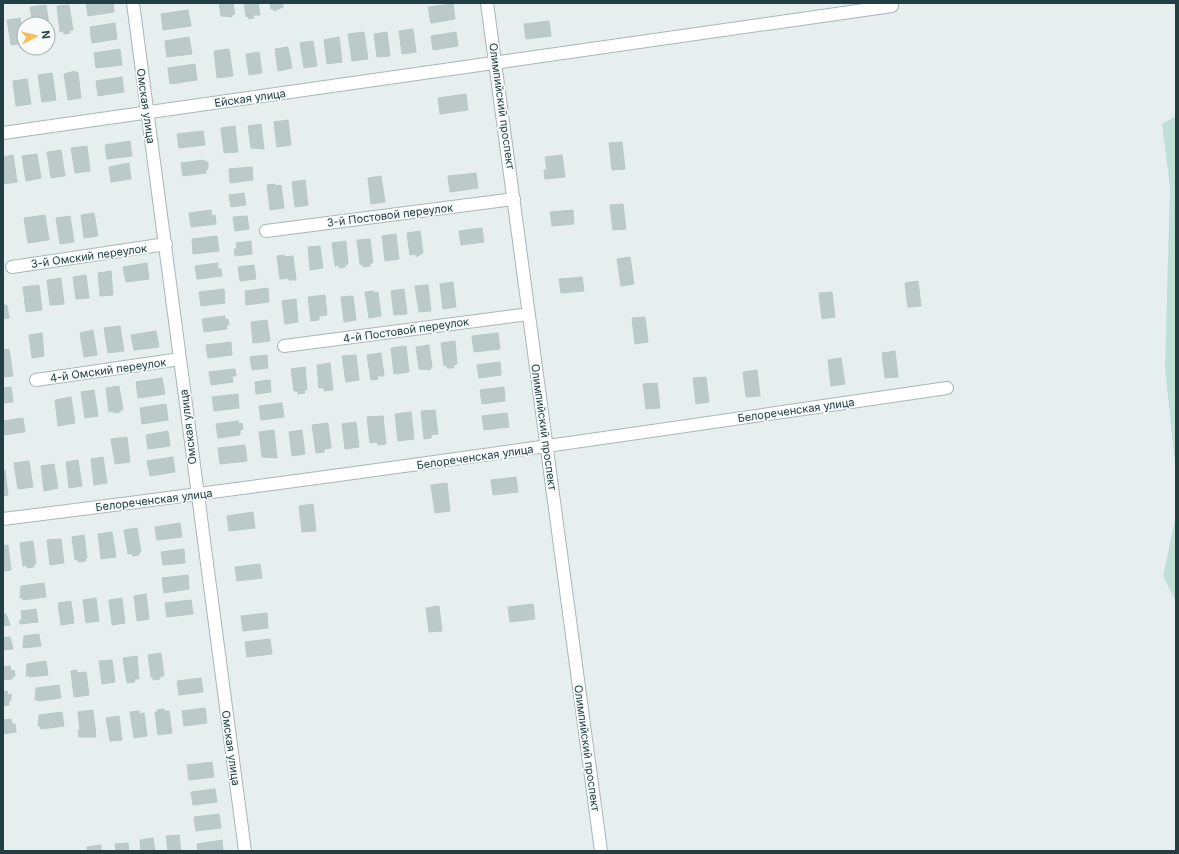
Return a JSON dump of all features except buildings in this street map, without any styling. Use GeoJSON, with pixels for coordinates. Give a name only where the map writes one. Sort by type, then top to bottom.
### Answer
{"type":"FeatureCollection","features":[{"type":"Feature","properties":{"kind":"street","name":"Омская улица"},"geometry":{"type":"LineString","coordinates":[[133,3],[245,851]]}},
{"type":"Feature","properties":{"kind":"street","name":"Олимпийский проспект"},"geometry":{"type":"LineString","coordinates":[[487,3],[601,851]]}},
{"type":"Feature","properties":{"kind":"street","name":"Ейская улица"},"geometry":{"type":"LineString","coordinates":[[3,133],[892,6]]}},
{"type":"Feature","properties":{"kind":"street","name":"3-й Постовой переулок"},"geometry":{"type":"LineString","coordinates":[[266,231],[514,199]]}},
{"type":"Feature","properties":{"kind":"street","name":"3-й Омский переулок"},"geometry":{"type":"LineString","coordinates":[[12,267],[166,244]]}},
{"type":"Feature","properties":{"kind":"street","name":"4-й Постовой переулок"},"geometry":{"type":"LineString","coordinates":[[284,346],[529,314]]}},
{"type":"Feature","properties":{"kind":"street","name":"4-й Омский переулок"},"geometry":{"type":"LineString","coordinates":[[36,380],[180,359]]}},
{"type":"Feature","properties":{"kind":"street","name":"Белореченская улица"},"geometry":{"type":"LineString","coordinates":[[3,519],[197,495],[547,447],[947,388]]}},
{"type":"Feature","properties":{"kind":"green space"},"geometry":{"type":"Polygon","coordinates":[[[1176,116],[1176,474],[1165,368],[1170,187],[1162,124],[1176,116]]]}},
{"type":"Feature","properties":{"kind":"green space"},"geometry":{"type":"Polygon","coordinates":[[[1176,515],[1176,602],[1163,576],[1176,515]]]}}]}
